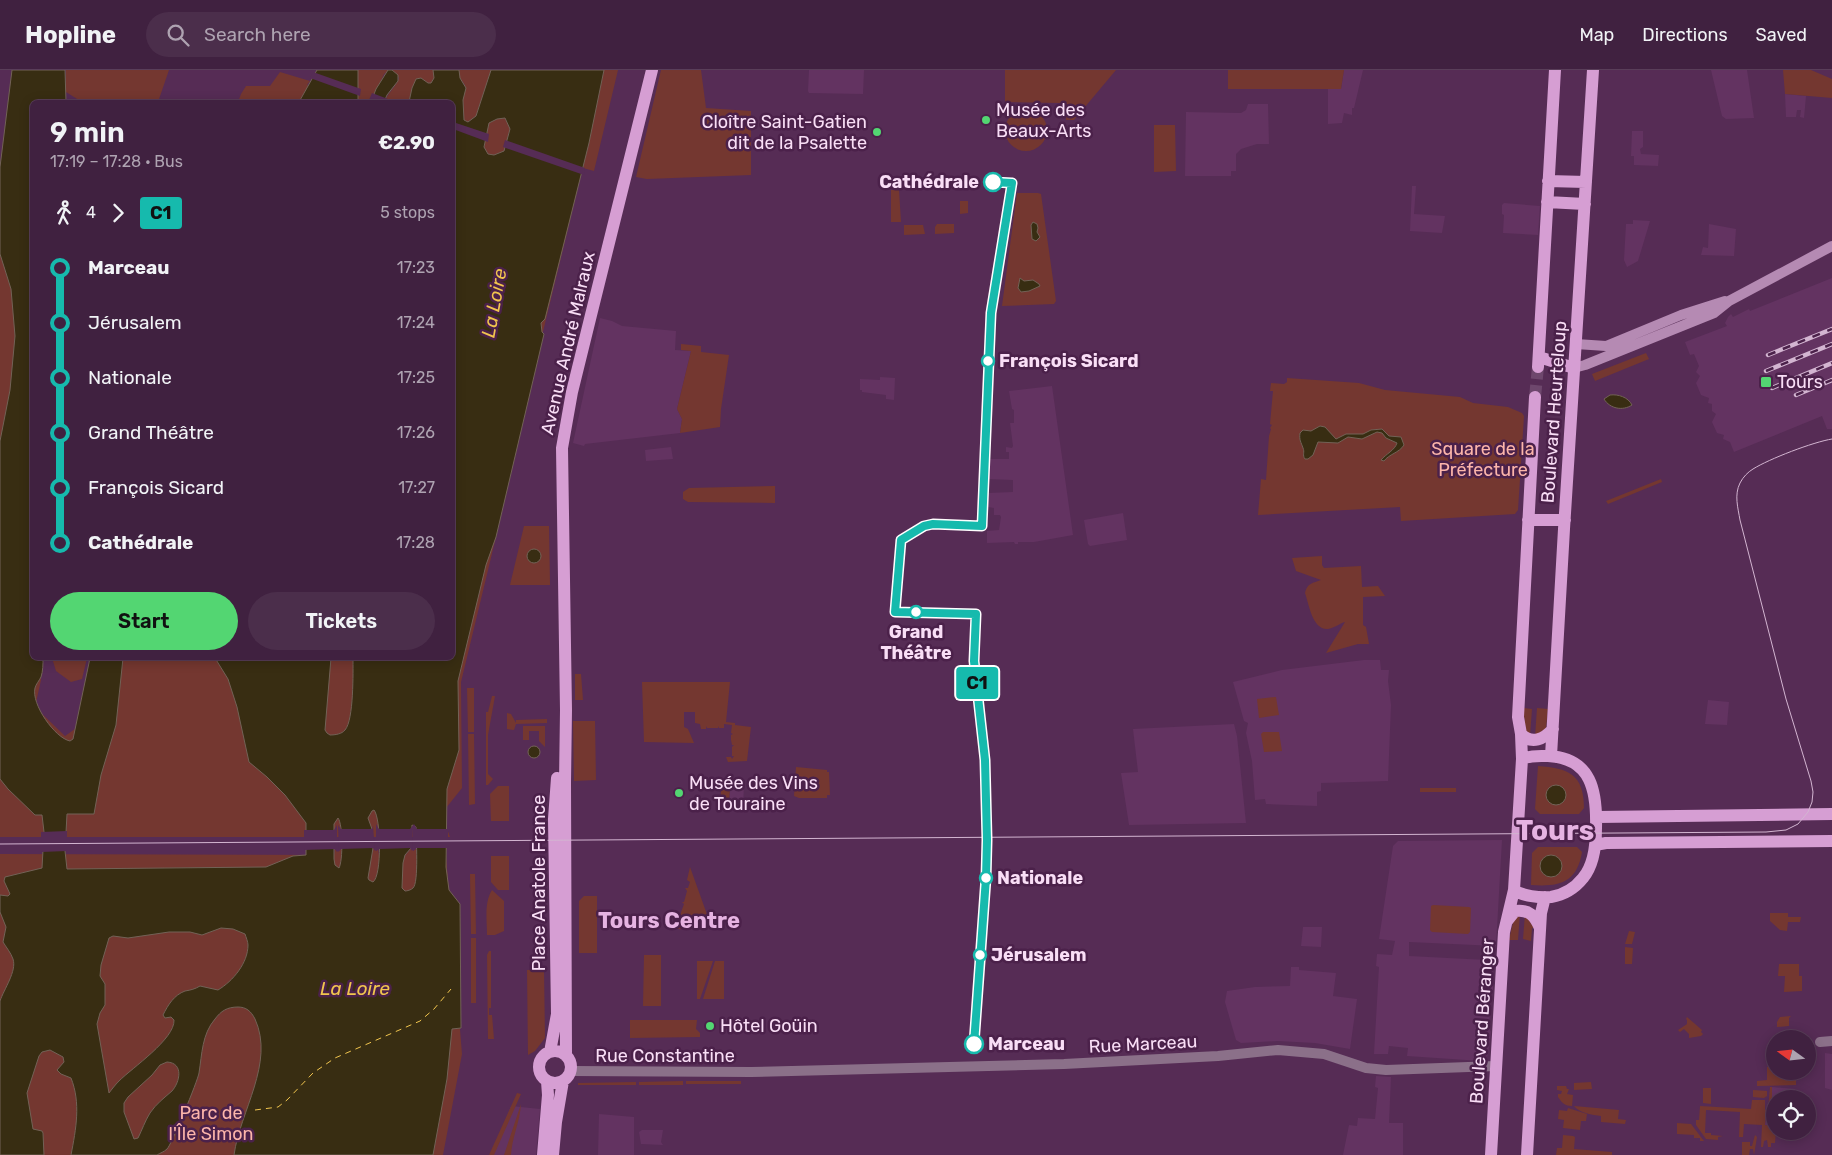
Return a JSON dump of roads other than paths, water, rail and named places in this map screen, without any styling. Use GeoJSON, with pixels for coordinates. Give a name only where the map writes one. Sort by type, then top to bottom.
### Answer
{"type":"FeatureCollection","features":[{"type":"Feature","properties":{"kind":"main road","name":"Avenue André Malraux"},"geometry":{"type":"LineString","coordinates":[[564,717],[560,617],[557,600],[554,453],[591,289],[646,70]]}},
{"type":"Feature","properties":{"kind":"main road","name":"Avenue André Malraux"},"geometry":{"type":"LineString","coordinates":[[564,717],[562,448],[572,392],[652,70]]}},
{"type":"Feature","properties":{"kind":"main road","name":"Boulevard Heurteloup"},"geometry":{"type":"LineString","coordinates":[[1555,70],[1538,362],[1574,368]]}},
{"type":"Feature","properties":{"kind":"main road","name":"Boulevard Heurteloup"},"geometry":{"type":"LineString","coordinates":[[1552,756],[1593,70]]}},
{"type":"Feature","properties":{"kind":"main road"},"geometry":{"type":"LineString","coordinates":[[1548,181],[1586,182]]}},
{"type":"Feature","properties":{"kind":"main road"},"geometry":{"type":"LineString","coordinates":[[1547,202],[1585,204]]}},
{"type":"Feature","properties":{"kind":"main road"},"geometry":{"type":"LineString","coordinates":[[1576,344],[1606,346],[1714,313],[1728,301],[1832,246]]}},
{"type":"Feature","properties":{"kind":"main road"},"geometry":{"type":"LineString","coordinates":[[1574,368],[1653,332]]}},
{"type":"Feature","properties":{"kind":"main road","name":"Boulevard Heurteloup"},"geometry":{"type":"LineString","coordinates":[[1522,759],[1518,717],[1535,397]]}},
{"type":"Feature","properties":{"kind":"main road"},"geometry":{"type":"LineString","coordinates":[[1528,520],[1565,520]]}},
{"type":"Feature","properties":{"kind":"main road","name":"Place Anatole France"},"geometry":{"type":"LineString","coordinates":[[550,1052],[557,1014],[554,819],[557,751],[564,717]]}},
{"type":"Feature","properties":{"kind":"main road","name":"Place Anatole France"},"geometry":{"type":"LineString","coordinates":[[564,717],[566,1056]]}},
{"type":"Feature","properties":{"kind":"main road"},"geometry":{"type":"LineString","coordinates":[[1521,734],[1529,740],[1538,740],[1545,737],[1553,729]]}},
{"type":"Feature","properties":{"kind":"main road"},"geometry":{"type":"LineString","coordinates":[[1514,890],[1518,893],[1545,897],[1568,891],[1579,883],[1588,872],[1595,845],[1597,817],[1595,796],[1591,782],[1586,773],[1572,761],[1552,756],[1528,756],[1522,759]]}},
{"type":"Feature","properties":{"kind":"main road","name":"Boulevard Béranger"},"geometry":{"type":"LineString","coordinates":[[1491,1155],[1504,932],[1514,890],[1522,759]]}},
{"type":"Feature","properties":{"kind":"main road"},"geometry":{"type":"LineString","coordinates":[[1597,817],[1832,814]]}},
{"type":"Feature","properties":{"kind":"main road"},"geometry":{"type":"LineString","coordinates":[[1595,845],[1606,843],[1832,841]]}},
{"type":"Feature","properties":{"kind":"main road"},"geometry":{"type":"LineString","coordinates":[[1527,1155],[1540,928],[1545,897]]}},
{"type":"Feature","properties":{"kind":"main road"},"geometry":{"type":"LineString","coordinates":[[1507,921],[1513,912],[1526,911],[1535,917],[1540,928]]}},
{"type":"Feature","properties":{"kind":"main road"},"geometry":{"type":"LineString","coordinates":[[543,1155],[548,1095],[547,1081],[540,1071],[540,1066],[542,1060],[550,1052],[556,1052],[566,1056],[570,1063],[556,1122],[553,1155]]}},
{"type":"Feature","properties":{"kind":"main road"},"geometry":{"type":"LineString","coordinates":[[547,1081],[552,1083],[567,1076]]}},
{"type":"Feature","properties":{"kind":"street"},"geometry":{"type":"LineString","coordinates":[[1820,1042],[1832,1041]]}},
{"type":"Feature","properties":{"kind":"street","name":"Rue Marceau"},"geometry":{"type":"LineString","coordinates":[[760,1072],[1064,1064],[1218,1056],[1278,1050],[1324,1054],[1366,1068],[1386,1070],[1496,1066]]}},
{"type":"Feature","properties":{"kind":"street","name":"Rue Constantine"},"geometry":{"type":"LineString","coordinates":[[567,1076],[596,1073],[760,1072]]}},
{"type":"Feature","properties":{"kind":"water","name":"La Loire"},"geometry":{"type":"Polygon","coordinates":[[[12,70],[65,70],[66,100],[30,100],[30,660],[43,660],[42,675],[35,687],[37,703],[51,727],[64,739],[70,741],[73,739],[90,660],[123,660],[116,725],[101,775],[94,814],[67,814],[65,851],[67,869],[266,867],[293,856],[306,855],[306,823],[285,795],[249,762],[237,707],[228,679],[216,660],[331,660],[325,730],[330,735],[342,732],[348,725],[352,695],[353,660],[455,660],[455,100],[409,100],[412,88],[416,79],[421,78],[431,83],[434,78],[433,70],[459,70],[460,78],[466,88],[463,100],[464,120],[468,122],[476,116],[491,70],[604,70],[589,143],[545,319],[541,323],[544,334],[496,537],[486,565],[458,681],[459,750],[447,789],[446,867],[449,890],[460,904],[461,1028],[452,1029],[447,1079],[433,1155],[234,1155],[237,1138],[259,1070],[261,1053],[260,1036],[255,1019],[248,1010],[238,1007],[222,1012],[207,1031],[198,1078],[174,1137],[165,1151],[157,1155],[71,1155],[77,1116],[74,1087],[71,1078],[57,1070],[64,1062],[63,1057],[50,1050],[42,1052],[39,1056],[27,1093],[33,1129],[43,1133],[44,1155],[0,1155],[0,1001],[12,974],[14,964],[3,942],[6,927],[0,912],[0,895],[8,896],[10,894],[4,881],[5,877],[42,868],[44,832],[42,815],[35,815],[0,779],[0,441],[10,390],[15,336],[11,289],[0,254],[0,167],[12,70]],[[505,118],[489,123],[484,147],[488,154],[494,155],[504,151],[510,129],[505,118]],[[374,810],[368,818],[372,829],[373,848],[368,878],[373,882],[378,869],[380,847],[376,815],[374,810]],[[338,818],[334,824],[334,859],[335,865],[339,868],[342,843],[341,827],[338,818]],[[412,825],[411,848],[405,855],[403,863],[402,888],[405,891],[413,888],[416,878],[416,827],[412,825]],[[221,928],[202,935],[190,932],[169,932],[128,938],[113,936],[109,938],[101,965],[100,976],[105,984],[105,1005],[100,1013],[97,1024],[109,1093],[119,1081],[152,1053],[168,1036],[174,1020],[171,1017],[165,1018],[163,1015],[175,998],[185,991],[200,986],[218,990],[239,971],[247,952],[248,945],[245,934],[233,929],[221,928]],[[167,1062],[160,1065],[124,1103],[124,1112],[134,1139],[138,1138],[152,1110],[172,1091],[177,1083],[179,1074],[176,1066],[167,1062]]]}},
{"type":"Feature","properties":{"kind":"water"},"geometry":{"type":"Polygon","coordinates":[[[317,70],[358,70],[358,100],[300,100],[317,70]]]}},
{"type":"Feature","properties":{"kind":"water"},"geometry":{"type":"Polygon","coordinates":[[[388,70],[392,70],[398,75],[398,81],[385,100],[372,100],[376,89],[388,70]]]}},
{"type":"Feature","properties":{"kind":"water"},"geometry":{"type":"Polygon","coordinates":[[[1033,222],[1037,224],[1037,232],[1040,237],[1036,241],[1032,239],[1031,225],[1033,222]]]}},
{"type":"Feature","properties":{"kind":"water"},"geometry":{"type":"Polygon","coordinates":[[[1020,278],[1024,281],[1033,280],[1040,286],[1021,292],[1018,288],[1020,278]]]}},
{"type":"Feature","properties":{"kind":"water"},"geometry":{"type":"Polygon","coordinates":[[[1610,395],[1623,397],[1632,405],[1625,408],[1613,407],[1604,399],[1610,395]]]}},
{"type":"Feature","properties":{"kind":"water"},"geometry":{"type":"Polygon","coordinates":[[[1320,426],[1325,427],[1336,439],[1346,434],[1363,434],[1371,430],[1382,429],[1389,436],[1401,437],[1404,445],[1384,461],[1381,460],[1397,443],[1386,438],[1382,433],[1377,432],[1362,439],[1348,437],[1338,443],[1318,442],[1313,455],[1305,459],[1300,433],[1303,430],[1311,431],[1320,426]]]}},
{"type":"Feature","properties":{"kind":"water"},"geometry":{"type":"Polygon","coordinates":[[[531,549],[537,549],[541,556],[537,563],[531,563],[527,559],[527,553],[531,549]]]}},
{"type":"Feature","properties":{"kind":"water"},"geometry":{"type":"Polygon","coordinates":[[[534,746],[540,752],[534,758],[528,752],[534,746]]]}},
{"type":"Feature","properties":{"kind":"water"},"geometry":{"type":"Polygon","coordinates":[[[1556,785],[1563,788],[1566,795],[1563,802],[1556,805],[1549,802],[1546,795],[1549,788],[1556,785]]]}},
{"type":"Feature","properties":{"kind":"water"},"geometry":{"type":"Polygon","coordinates":[[[1551,855],[1561,862],[1562,866],[1555,876],[1551,877],[1541,870],[1540,866],[1547,856],[1551,855]]]}},
{"type":"Feature","properties":{"kind":"tunnel"},"geometry":{"type":"LineString","coordinates":[[1535,397],[1538,367]]}},
{"type":"Feature","properties":{"kind":"tram line"},"geometry":{"type":"LineString","coordinates":[[0,844],[1766,832],[1786,830],[1798,824],[1808,812],[1813,792],[1786,699],[1740,520],[1737,492],[1740,483],[1747,473],[1753,469],[1791,451],[1832,439]]}},
{"type":"Feature","properties":{"kind":"railway"},"geometry":{"type":"LineString","coordinates":[[1768,355],[1832,329]]}},
{"type":"Feature","properties":{"kind":"railway"},"geometry":{"type":"LineString","coordinates":[[1766,371],[1832,344]]}},
{"type":"Feature","properties":{"kind":"railway"},"geometry":{"type":"LineString","coordinates":[[1772,388],[1832,363]]}},
{"type":"Feature","properties":{"kind":"railway"},"geometry":{"type":"LineString","coordinates":[[1796,395],[1832,380]]}},
{"type":"Feature","properties":{"kind":"place","name":"Musée des Beaux-Arts"},"geometry":{"type":"Point","coordinates":[986,120]}},
{"type":"Feature","properties":{"kind":"place","name":"Cloître Saint-Gatien dit de la Psalette"},"geometry":{"type":"Point","coordinates":[877,132]}},
{"type":"Feature","properties":{"kind":"place","name":"Cathédrale"},"geometry":{"type":"Point","coordinates":[993,182]}},
{"type":"Feature","properties":{"kind":"place","name":"François Sicard"},"geometry":{"type":"Point","coordinates":[988,361]}},
{"type":"Feature","properties":{"kind":"place","name":"Tours"},"geometry":{"type":"Point","coordinates":[1766,382]}},
{"type":"Feature","properties":{"kind":"place","name":"Grand Théâtre"},"geometry":{"type":"Point","coordinates":[916,612]}},
{"type":"Feature","properties":{"kind":"place","name":"Musée des Vins de Touraine"},"geometry":{"type":"Point","coordinates":[679,793]}},
{"type":"Feature","properties":{"kind":"place","name":"Nationale"},"geometry":{"type":"Point","coordinates":[986,878]}},
{"type":"Feature","properties":{"kind":"place","name":"Jérusalem"},"geometry":{"type":"Point","coordinates":[980,955]}},
{"type":"Feature","properties":{"kind":"place","name":"Hôtel Goüin"},"geometry":{"type":"Point","coordinates":[710,1026]}},
{"type":"Feature","properties":{"kind":"place","name":"Marceau"},"geometry":{"type":"Point","coordinates":[974,1044]}},
{"type":"Feature","properties":{"kind":"district","name":"Tours"},"geometry":{"type":"Point","coordinates":[1555,830]}},
{"type":"Feature","properties":{"kind":"district","name":"Tours Centre"},"geometry":{"type":"Point","coordinates":[669,920]}},
{"type":"Feature","properties":{"kind":"park label","name":"Square de la Préfecture"},"geometry":{"type":"Point","coordinates":[1483,459]}},
{"type":"Feature","properties":{"kind":"park label","name":"Parc de l'Île Simon"},"geometry":{"type":"Point","coordinates":[211,1123]}}]}
